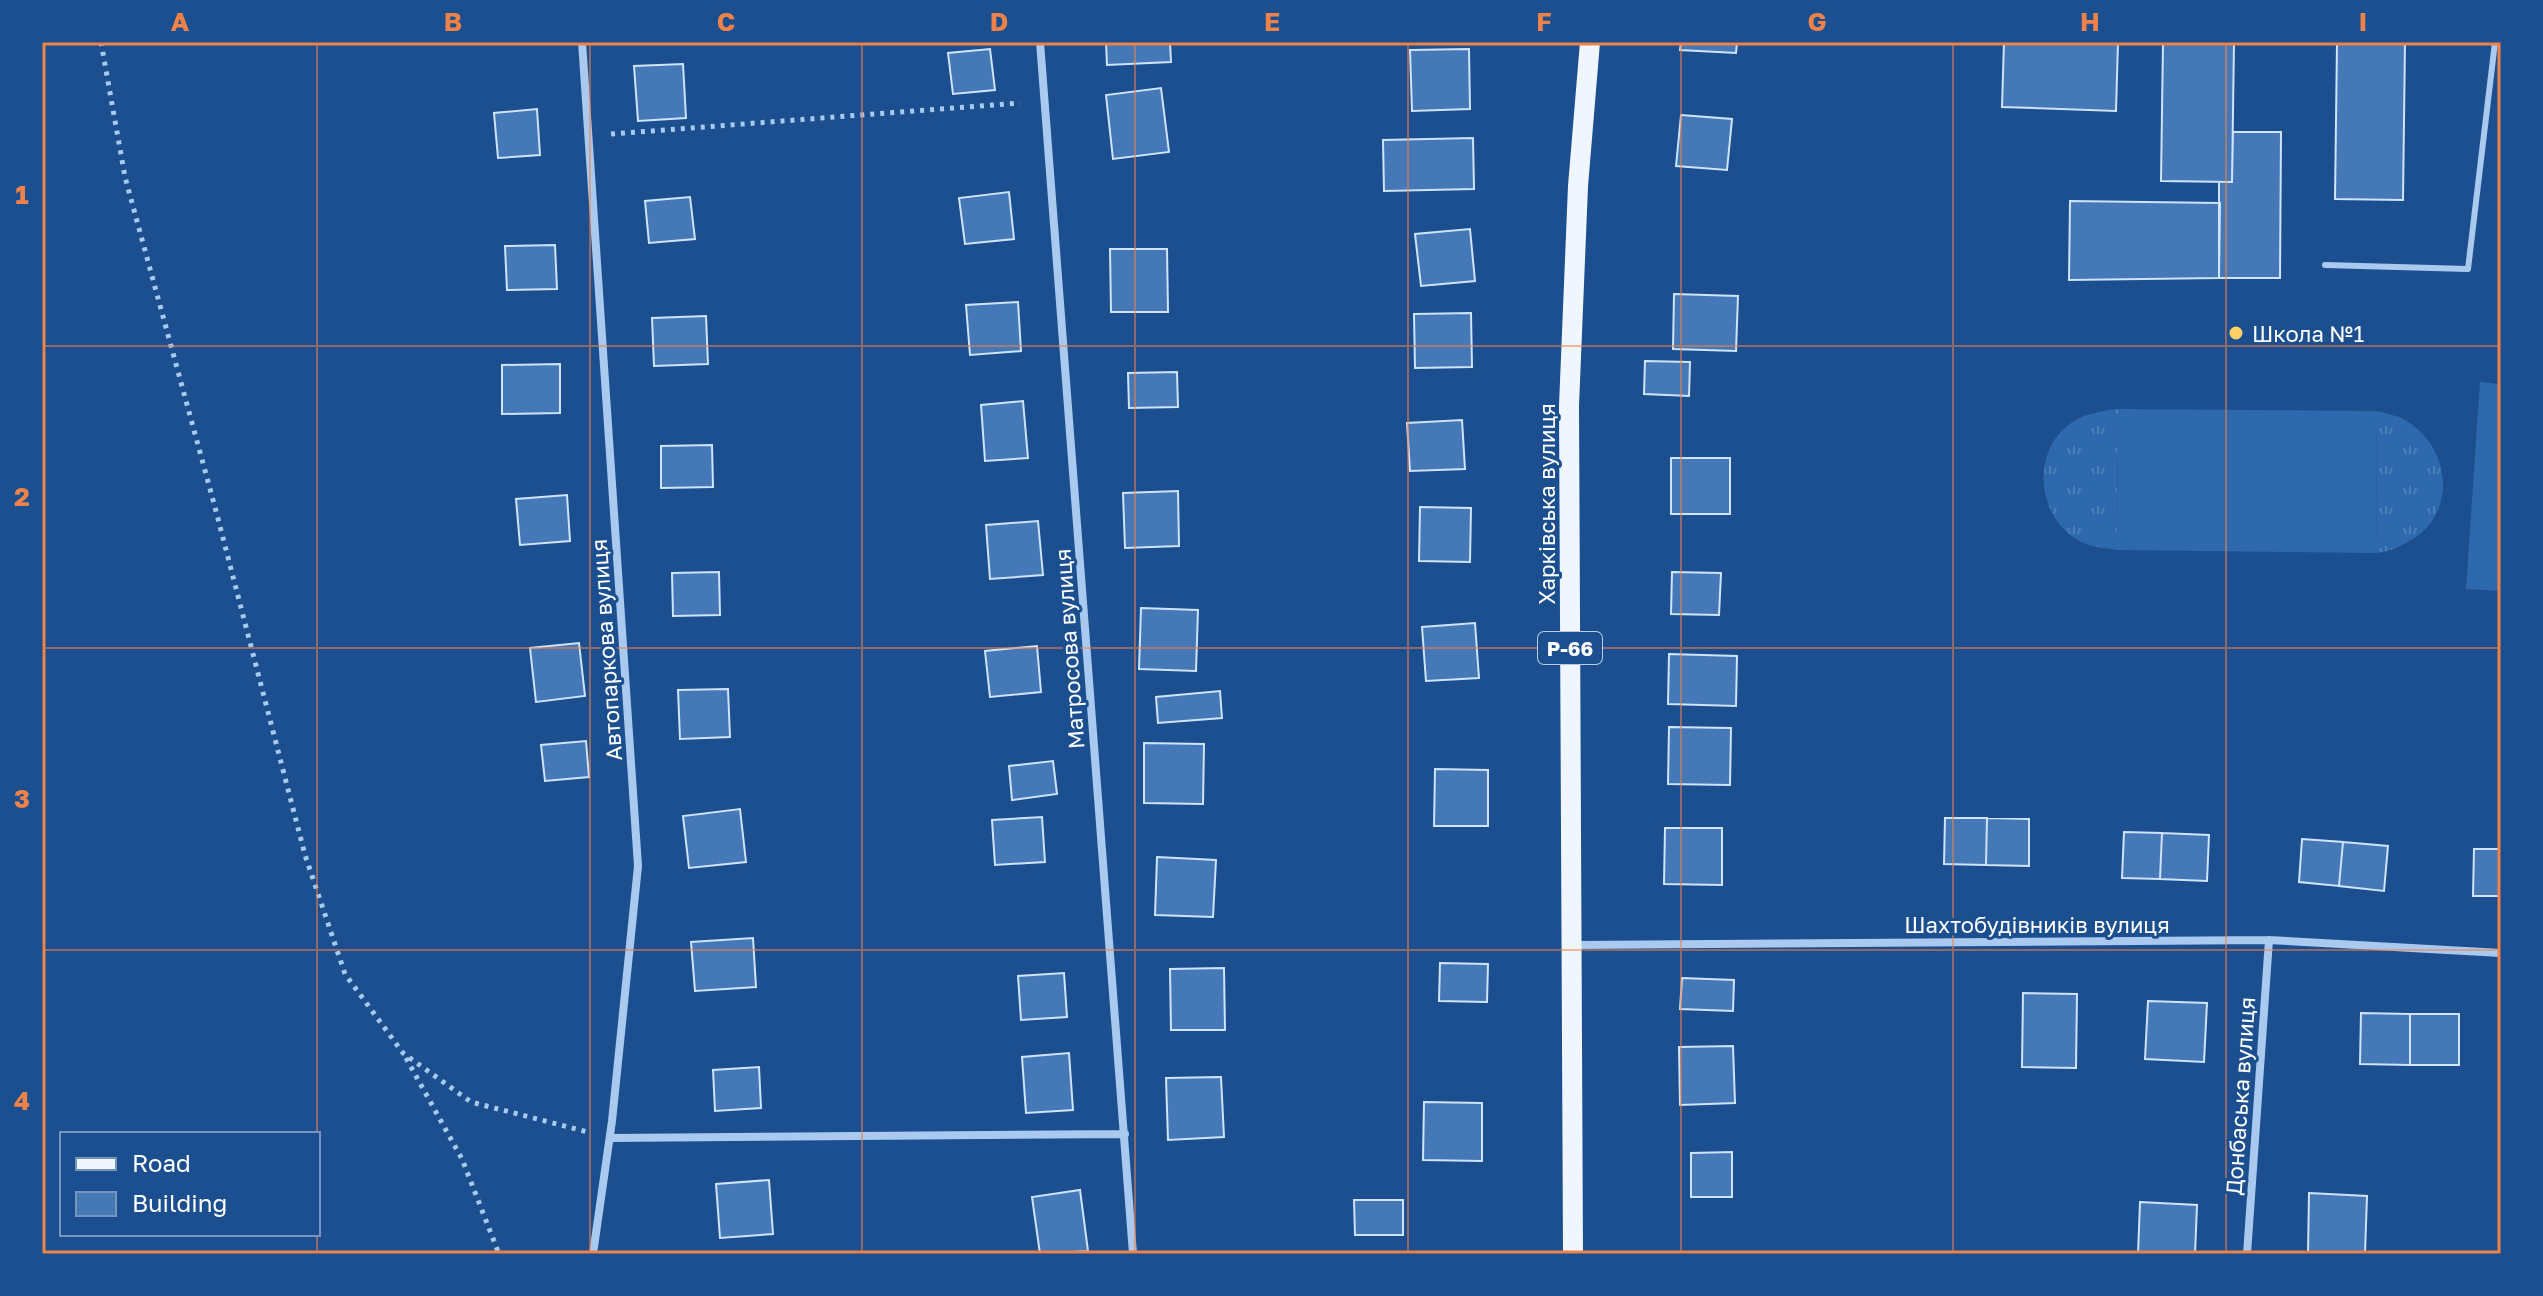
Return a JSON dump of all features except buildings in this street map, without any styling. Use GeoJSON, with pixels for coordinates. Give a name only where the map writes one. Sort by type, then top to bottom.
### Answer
{"type":"FeatureCollection","features":[{"type":"Feature","properties":{"kind":"main road","name":"Харківська вулиця"},"geometry":{"type":"LineString","coordinates":[[1573,1254],[1569,406],[1578,186],[1590,42]]}},
{"type":"Feature","properties":{"kind":"street","name":"Автопаркова вулиця"},"geometry":{"type":"LineString","coordinates":[[582,42],[638,866],[610,1138],[593,1254]]}},
{"type":"Feature","properties":{"kind":"street","name":"Матросова вулиця"},"geometry":{"type":"LineString","coordinates":[[1040,42],[1133,1254]]}},
{"type":"Feature","properties":{"kind":"street","name":"Шахтобудівників вулиця"},"geometry":{"type":"LineString","coordinates":[[1572,945],[2269,940],[2501,953]]}},
{"type":"Feature","properties":{"kind":"street","name":"Донбаська вулиця"},"geometry":{"type":"LineString","coordinates":[[2247,1254],[2269,940]]}},
{"type":"Feature","properties":{"kind":"street"},"geometry":{"type":"LineString","coordinates":[[610,1138],[1125,1134]]}},
{"type":"Feature","properties":{"kind":"lane"},"geometry":{"type":"LineString","coordinates":[[2325,265],[2468,269],[2495,42]]}},
{"type":"Feature","properties":{"kind":"path"},"geometry":{"type":"LineString","coordinates":[[101,42],[125,177],[305,855],[345,974],[403,1053],[462,1159],[499,1254]]}},
{"type":"Feature","properties":{"kind":"path"},"geometry":{"type":"LineString","coordinates":[[589,135],[1045,101]]}},
{"type":"Feature","properties":{"kind":"path"},"geometry":{"type":"LineString","coordinates":[[403,1053],[471,1102],[610,1138]]}},
{"type":"Feature","properties":{"kind":"green space"},"geometry":{"type":"Polygon","coordinates":[[[2480,382],[2501,384],[2501,591],[2466,589],[2480,382]]]}},
{"type":"Feature","properties":{"kind":"green space"},"geometry":{"type":"Polygon","coordinates":[[[2118,409],[2117,550],[2085,544],[2067,532],[2048,504],[2044,471],[2047,455],[2066,427],[2090,414],[2118,409]]]}},
{"type":"Feature","properties":{"kind":"green space"},"geometry":{"type":"Polygon","coordinates":[[[2118,409],[2377,411],[2376,553],[2117,550],[2118,409]]]}},
{"type":"Feature","properties":{"kind":"green space"},"geometry":{"type":"Polygon","coordinates":[[[2377,411],[2401,418],[2417,428],[2429,442],[2438,457],[2443,492],[2430,524],[2416,537],[2392,550],[2376,553],[2377,411]]]}},
{"type":"Feature","properties":{"kind":"place","name":"Школа №1"},"geometry":{"type":"Point","coordinates":[2236,333]}}]}
